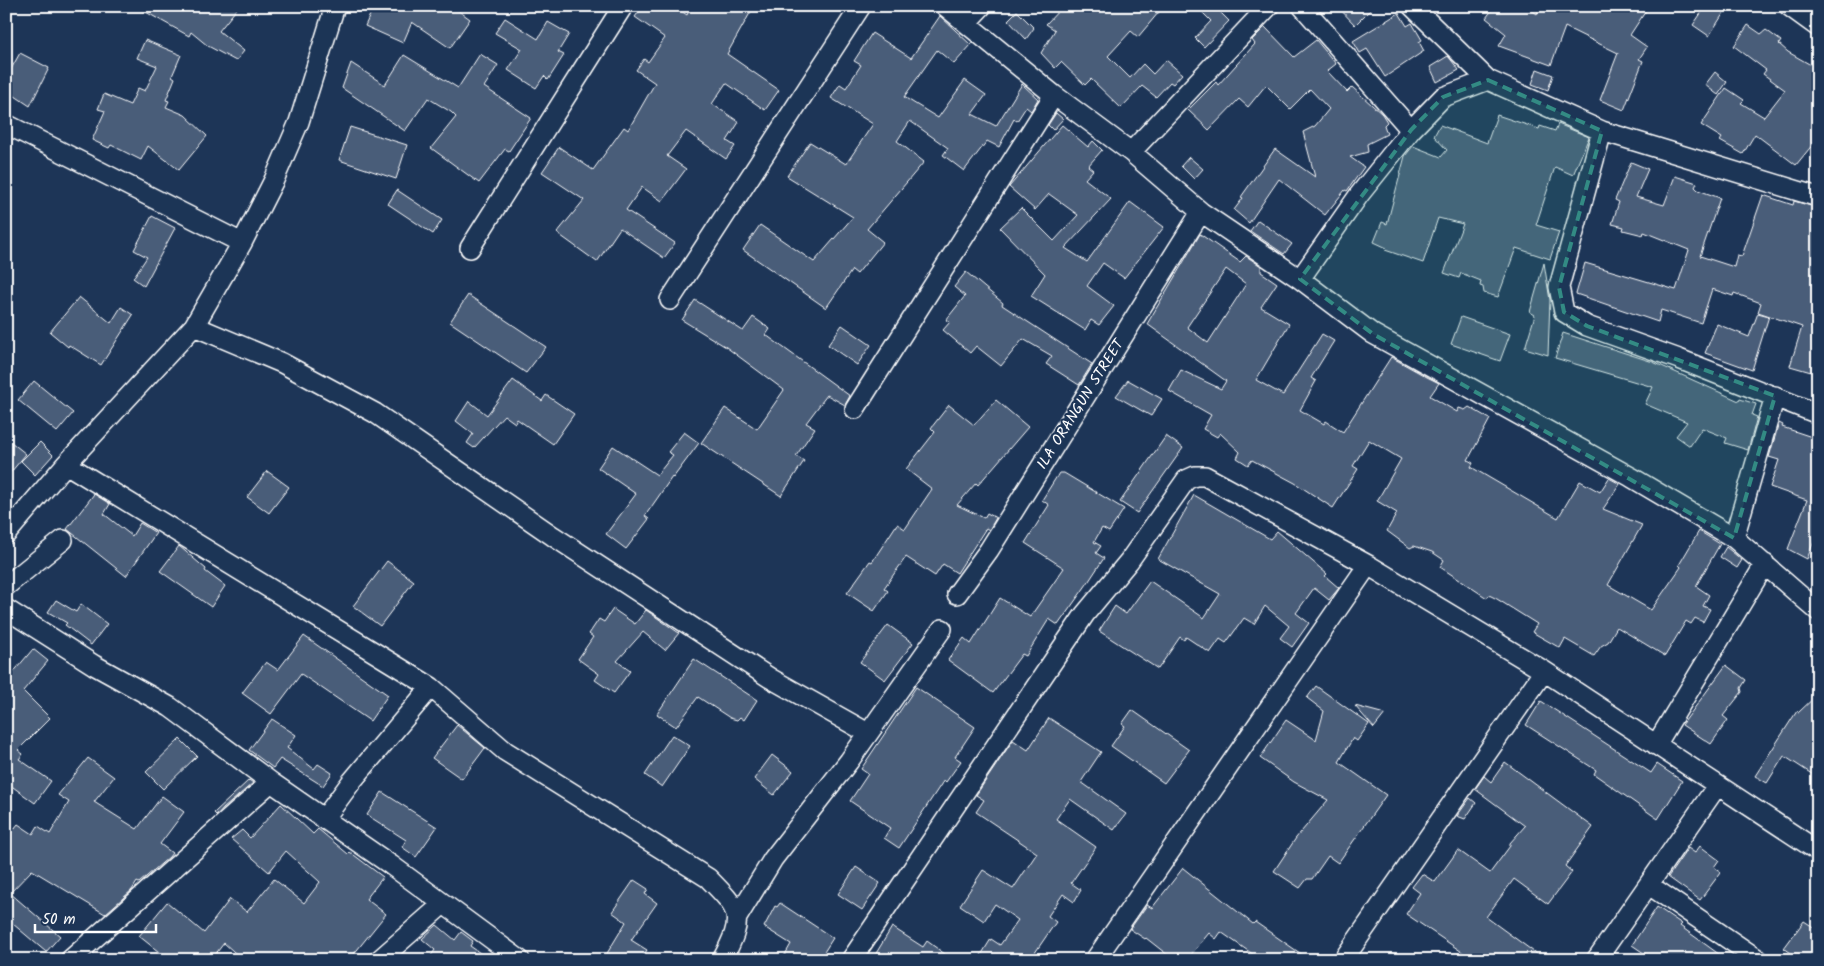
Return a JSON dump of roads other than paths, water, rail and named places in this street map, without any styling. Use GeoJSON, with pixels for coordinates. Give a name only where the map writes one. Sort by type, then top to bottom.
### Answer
{"type":"FeatureCollection","features":[{"type":"Feature","properties":{"kind":"street"},"geometry":{"type":"LineString","coordinates":[[6,534],[66,464],[194,326],[242,243],[274,180],[299,122],[335,6]]}},
{"type":"Feature","properties":{"kind":"street"},"geometry":{"type":"LineString","coordinates":[[470,248],[623,6]]}},
{"type":"Feature","properties":{"kind":"street"},"geometry":{"type":"LineString","coordinates":[[670,300],[861,6]]}},
{"type":"Feature","properties":{"kind":"street"},"geometry":{"type":"LineString","coordinates":[[945,6],[1054,95],[1131,152],[1201,212],[1300,279],[1373,334],[1630,477],[1734,538],[1818,611]]}},
{"type":"Feature","properties":{"kind":"street"},"geometry":{"type":"LineString","coordinates":[[966,23],[982,6]]}},
{"type":"Feature","properties":{"kind":"street"},"geometry":{"type":"LineString","coordinates":[[1131,152],[1269,6]]}},
{"type":"Feature","properties":{"kind":"street"},"geometry":{"type":"LineString","coordinates":[[1302,6],[1411,130]]}},
{"type":"Feature","properties":{"kind":"street"},"geometry":{"type":"LineString","coordinates":[[1412,6],[1488,80],[1602,131],[1818,197]]}},
{"type":"Feature","properties":{"kind":"street"},"geometry":{"type":"LineString","coordinates":[[1789,6],[1818,27]]}},
{"type":"Feature","properties":{"kind":"street"},"geometry":{"type":"LineString","coordinates":[[1300,279],[1359,195],[1411,130],[1443,97],[1488,80]]}},
{"type":"Feature","properties":{"kind":"street"},"geometry":{"type":"LineString","coordinates":[[855,409],[1054,95]]}},
{"type":"Feature","properties":{"kind":"street"},"geometry":{"type":"LineString","coordinates":[[6,124],[242,243]]}},
{"type":"Feature","properties":{"kind":"street"},"geometry":{"type":"LineString","coordinates":[[1602,131],[1559,287],[1564,312],[1587,326],[1775,396],[1818,414]]}},
{"type":"Feature","properties":{"kind":"street","name":"ILA ORANGUN STREET"},"geometry":{"type":"LineString","coordinates":[[957,594],[989,550],[1201,212]]}},
{"type":"Feature","properties":{"kind":"street"},"geometry":{"type":"LineString","coordinates":[[194,326],[282,363],[375,413],[553,536],[770,678],[868,733]]}},
{"type":"Feature","properties":{"kind":"street"},"geometry":{"type":"LineString","coordinates":[[1734,538],[1775,396]]}},
{"type":"Feature","properties":{"kind":"street"},"geometry":{"type":"LineString","coordinates":[[66,464],[432,687],[505,751],[708,878],[728,898],[738,916]]}},
{"type":"Feature","properties":{"kind":"street"},"geometry":{"type":"LineString","coordinates":[[851,960],[1086,614],[1128,561],[1186,480],[1194,476],[1205,476],[1368,565],[1544,672],[1818,851]]}},
{"type":"Feature","properties":{"kind":"street"},"geometry":{"type":"LineString","coordinates":[[6,586],[63,540]]}},
{"type":"Feature","properties":{"kind":"street"},"geometry":{"type":"LineString","coordinates":[[1656,745],[1765,564]]}},
{"type":"Feature","properties":{"kind":"street"},"geometry":{"type":"LineString","coordinates":[[1103,957],[1368,565]]}},
{"type":"Feature","properties":{"kind":"street"},"geometry":{"type":"LineString","coordinates":[[6,609],[94,664],[170,707],[271,782],[520,960]]}},
{"type":"Feature","properties":{"kind":"street"},"geometry":{"type":"LineString","coordinates":[[722,960],[733,939],[738,916],[773,859],[868,733],[942,629]]}},
{"type":"Feature","properties":{"kind":"street"},"geometry":{"type":"LineString","coordinates":[[1343,960],[1544,672]]}},
{"type":"Feature","properties":{"kind":"street"},"geometry":{"type":"LineString","coordinates":[[324,819],[352,781],[432,687]]}},
{"type":"Feature","properties":{"kind":"street"},"geometry":{"type":"LineString","coordinates":[[70,960],[271,782]]}},
{"type":"Feature","properties":{"kind":"street"},"geometry":{"type":"LineString","coordinates":[[1596,960],[1717,786]]}},
{"type":"Feature","properties":{"kind":"street"},"geometry":{"type":"LineString","coordinates":[[1649,885],[1759,960]]}},
{"type":"Feature","properties":{"kind":"street"},"geometry":{"type":"LineString","coordinates":[[379,960],[443,904]]}}]}
